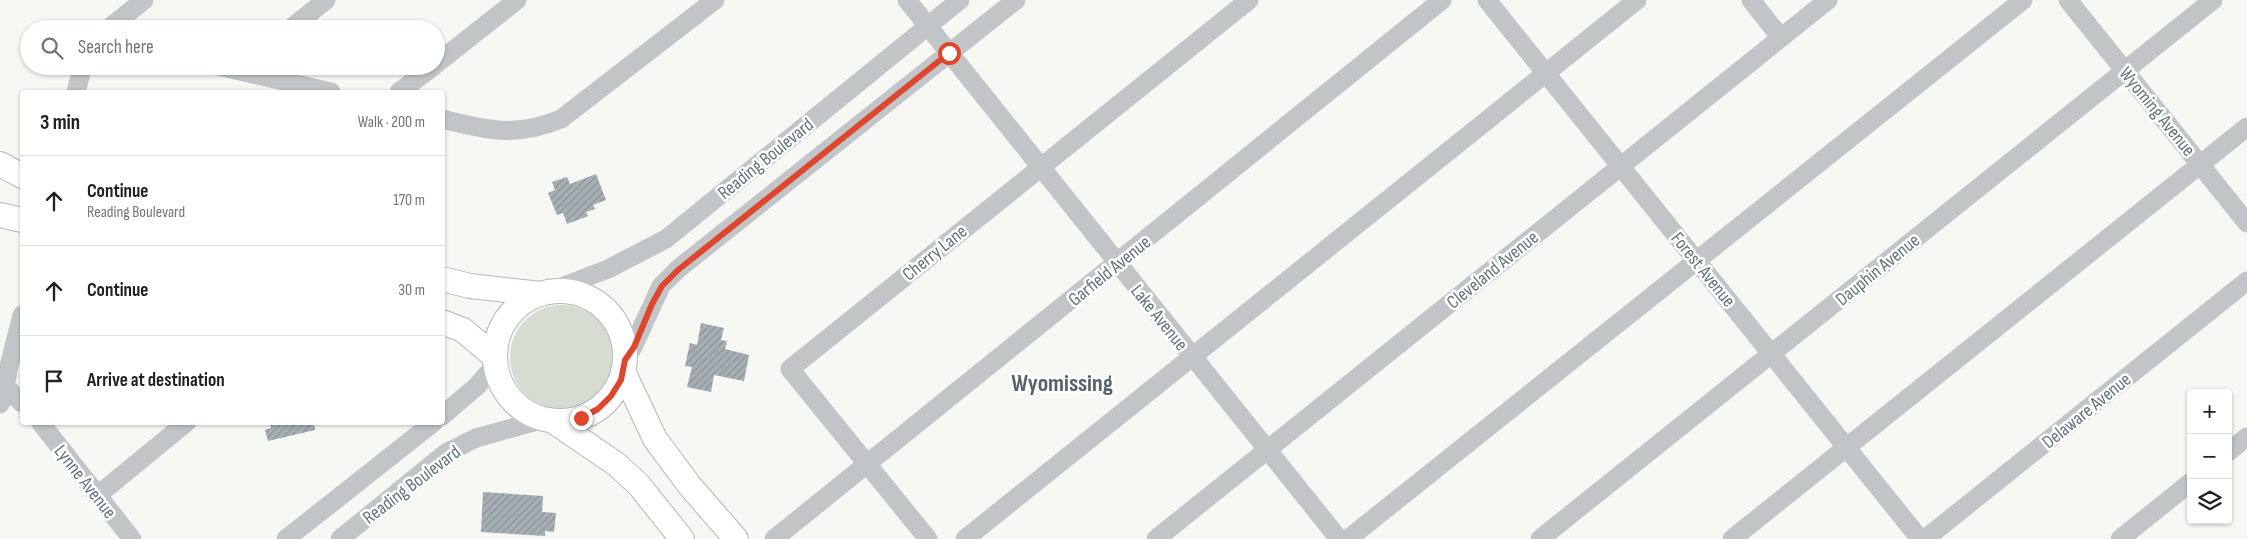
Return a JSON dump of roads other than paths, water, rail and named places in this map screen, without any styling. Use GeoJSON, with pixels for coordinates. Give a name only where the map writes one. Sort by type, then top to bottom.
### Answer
{"type":"FeatureCollection","features":[{"type":"Feature","properties":{"kind":"main road"},"geometry":{"type":"LineString","coordinates":[[0,164],[20,175]]}},
{"type":"Feature","properties":{"kind":"main road"},"geometry":{"type":"LineString","coordinates":[[0,215],[20,220]]}},
{"type":"Feature","properties":{"kind":"main road"},"geometry":{"type":"LineString","coordinates":[[445,280],[470,286],[548,293],[570,292],[586,297],[606,310],[619,329],[624,344],[624,366],[611,396],[598,409],[581,418],[548,420]]}},
{"type":"Feature","properties":{"kind":"main road"},"geometry":{"type":"LineString","coordinates":[[548,293],[525,302],[506,322],[498,338],[496,360],[500,380],[508,395],[528,412],[548,420],[616,464],[638,484],[682,539]]}},
{"type":"Feature","properties":{"kind":"main road"},"geometry":{"type":"LineString","coordinates":[[445,323],[463,330],[496,360]]}},
{"type":"Feature","properties":{"kind":"main road"},"geometry":{"type":"LineString","coordinates":[[624,366],[656,439],[690,486],[736,539]]}},
{"type":"Feature","properties":{"kind":"street"},"geometry":{"type":"LineString","coordinates":[[119,20],[144,0]]}},
{"type":"Feature","properties":{"kind":"street"},"geometry":{"type":"LineString","coordinates":[[301,20],[326,0]]}},
{"type":"Feature","properties":{"kind":"street"},"geometry":{"type":"LineString","coordinates":[[445,57],[517,0]]}},
{"type":"Feature","properties":{"kind":"street"},"geometry":{"type":"LineString","coordinates":[[445,120],[505,132],[531,130],[561,119],[715,0]]}},
{"type":"Feature","properties":{"kind":"street","name":"Lake Avenue"},"geometry":{"type":"LineString","coordinates":[[907,0],[1339,539]]}},
{"type":"Feature","properties":{"kind":"street","name":"Reading Boulevard"},"geometry":{"type":"LineString","coordinates":[[548,293],[608,269],[666,239],[960,0]]}},
{"type":"Feature","properties":{"kind":"street","name":"Reading Boulevard"},"geometry":{"type":"LineString","coordinates":[[624,366],[662,286],[678,270],[1016,0]]}},
{"type":"Feature","properties":{"kind":"street","name":"Cherry Lane"},"geometry":{"type":"LineString","coordinates":[[928,539],[790,368],[1249,0]]}},
{"type":"Feature","properties":{"kind":"street","name":"Garfield Avenue"},"geometry":{"type":"LineString","coordinates":[[774,539],[1442,0]]}},
{"type":"Feature","properties":{"kind":"street","name":"Forest Avenue"},"geometry":{"type":"LineString","coordinates":[[1487,0],[1920,539]]}},
{"type":"Feature","properties":{"kind":"street"},"geometry":{"type":"LineString","coordinates":[[965,539],[1637,0]]}},
{"type":"Feature","properties":{"kind":"street"},"geometry":{"type":"LineString","coordinates":[[1751,0],[1781,38]]}},
{"type":"Feature","properties":{"kind":"street","name":"Cleveland Avenue"},"geometry":{"type":"LineString","coordinates":[[1156,539],[1828,0]]}},
{"type":"Feature","properties":{"kind":"street"},"geometry":{"type":"LineString","coordinates":[[1348,539],[2022,0]]}},
{"type":"Feature","properties":{"kind":"street","name":"Wyoming Avenue"},"geometry":{"type":"LineString","coordinates":[[2068,0],[2247,223]]}},
{"type":"Feature","properties":{"kind":"street","name":"Dauphin Avenue"},"geometry":{"type":"LineString","coordinates":[[1540,539],[2213,0]]}},
{"type":"Feature","properties":{"kind":"street"},"geometry":{"type":"LineString","coordinates":[[76,90],[80,75]]}},
{"type":"Feature","properties":{"kind":"street"},"geometry":{"type":"LineString","coordinates":[[267,75],[323,90]]}},
{"type":"Feature","properties":{"kind":"street"},"geometry":{"type":"LineString","coordinates":[[402,90],[422,75]]}},
{"type":"Feature","properties":{"kind":"street"},"geometry":{"type":"LineString","coordinates":[[1732,539],[2247,127]]}},
{"type":"Feature","properties":{"kind":"street","name":"Delaware Avenue"},"geometry":{"type":"LineString","coordinates":[[1925,539],[2247,281]]}},
{"type":"Feature","properties":{"kind":"street"},"geometry":{"type":"LineString","coordinates":[[20,324],[7,384],[20,400]]}},
{"type":"Feature","properties":{"kind":"street","name":"Reading Boulevard"},"geometry":{"type":"LineString","coordinates":[[445,413],[477,386],[496,360]]}},
{"type":"Feature","properties":{"kind":"street","name":"Reading Boulevard"},"geometry":{"type":"LineString","coordinates":[[340,539],[446,453],[476,438],[548,420]]}},
{"type":"Feature","properties":{"kind":"street","name":"Lynne Avenue"},"geometry":{"type":"LineString","coordinates":[[42,425],[132,539]]}},
{"type":"Feature","properties":{"kind":"street"},"geometry":{"type":"LineString","coordinates":[[98,495],[183,425]]}},
{"type":"Feature","properties":{"kind":"street","name":"Reading Boulevard"},"geometry":{"type":"LineString","coordinates":[[286,539],[430,425]]}},
{"type":"Feature","properties":{"kind":"street"},"geometry":{"type":"LineString","coordinates":[[2232,449],[2247,437]]}},
{"type":"Feature","properties":{"kind":"street"},"geometry":{"type":"LineString","coordinates":[[2120,539],[2187,485]]}},
{"type":"Feature","properties":{"kind":"district","name":"Wyomissing"},"geometry":{"type":"Point","coordinates":[1062,383]}}]}
